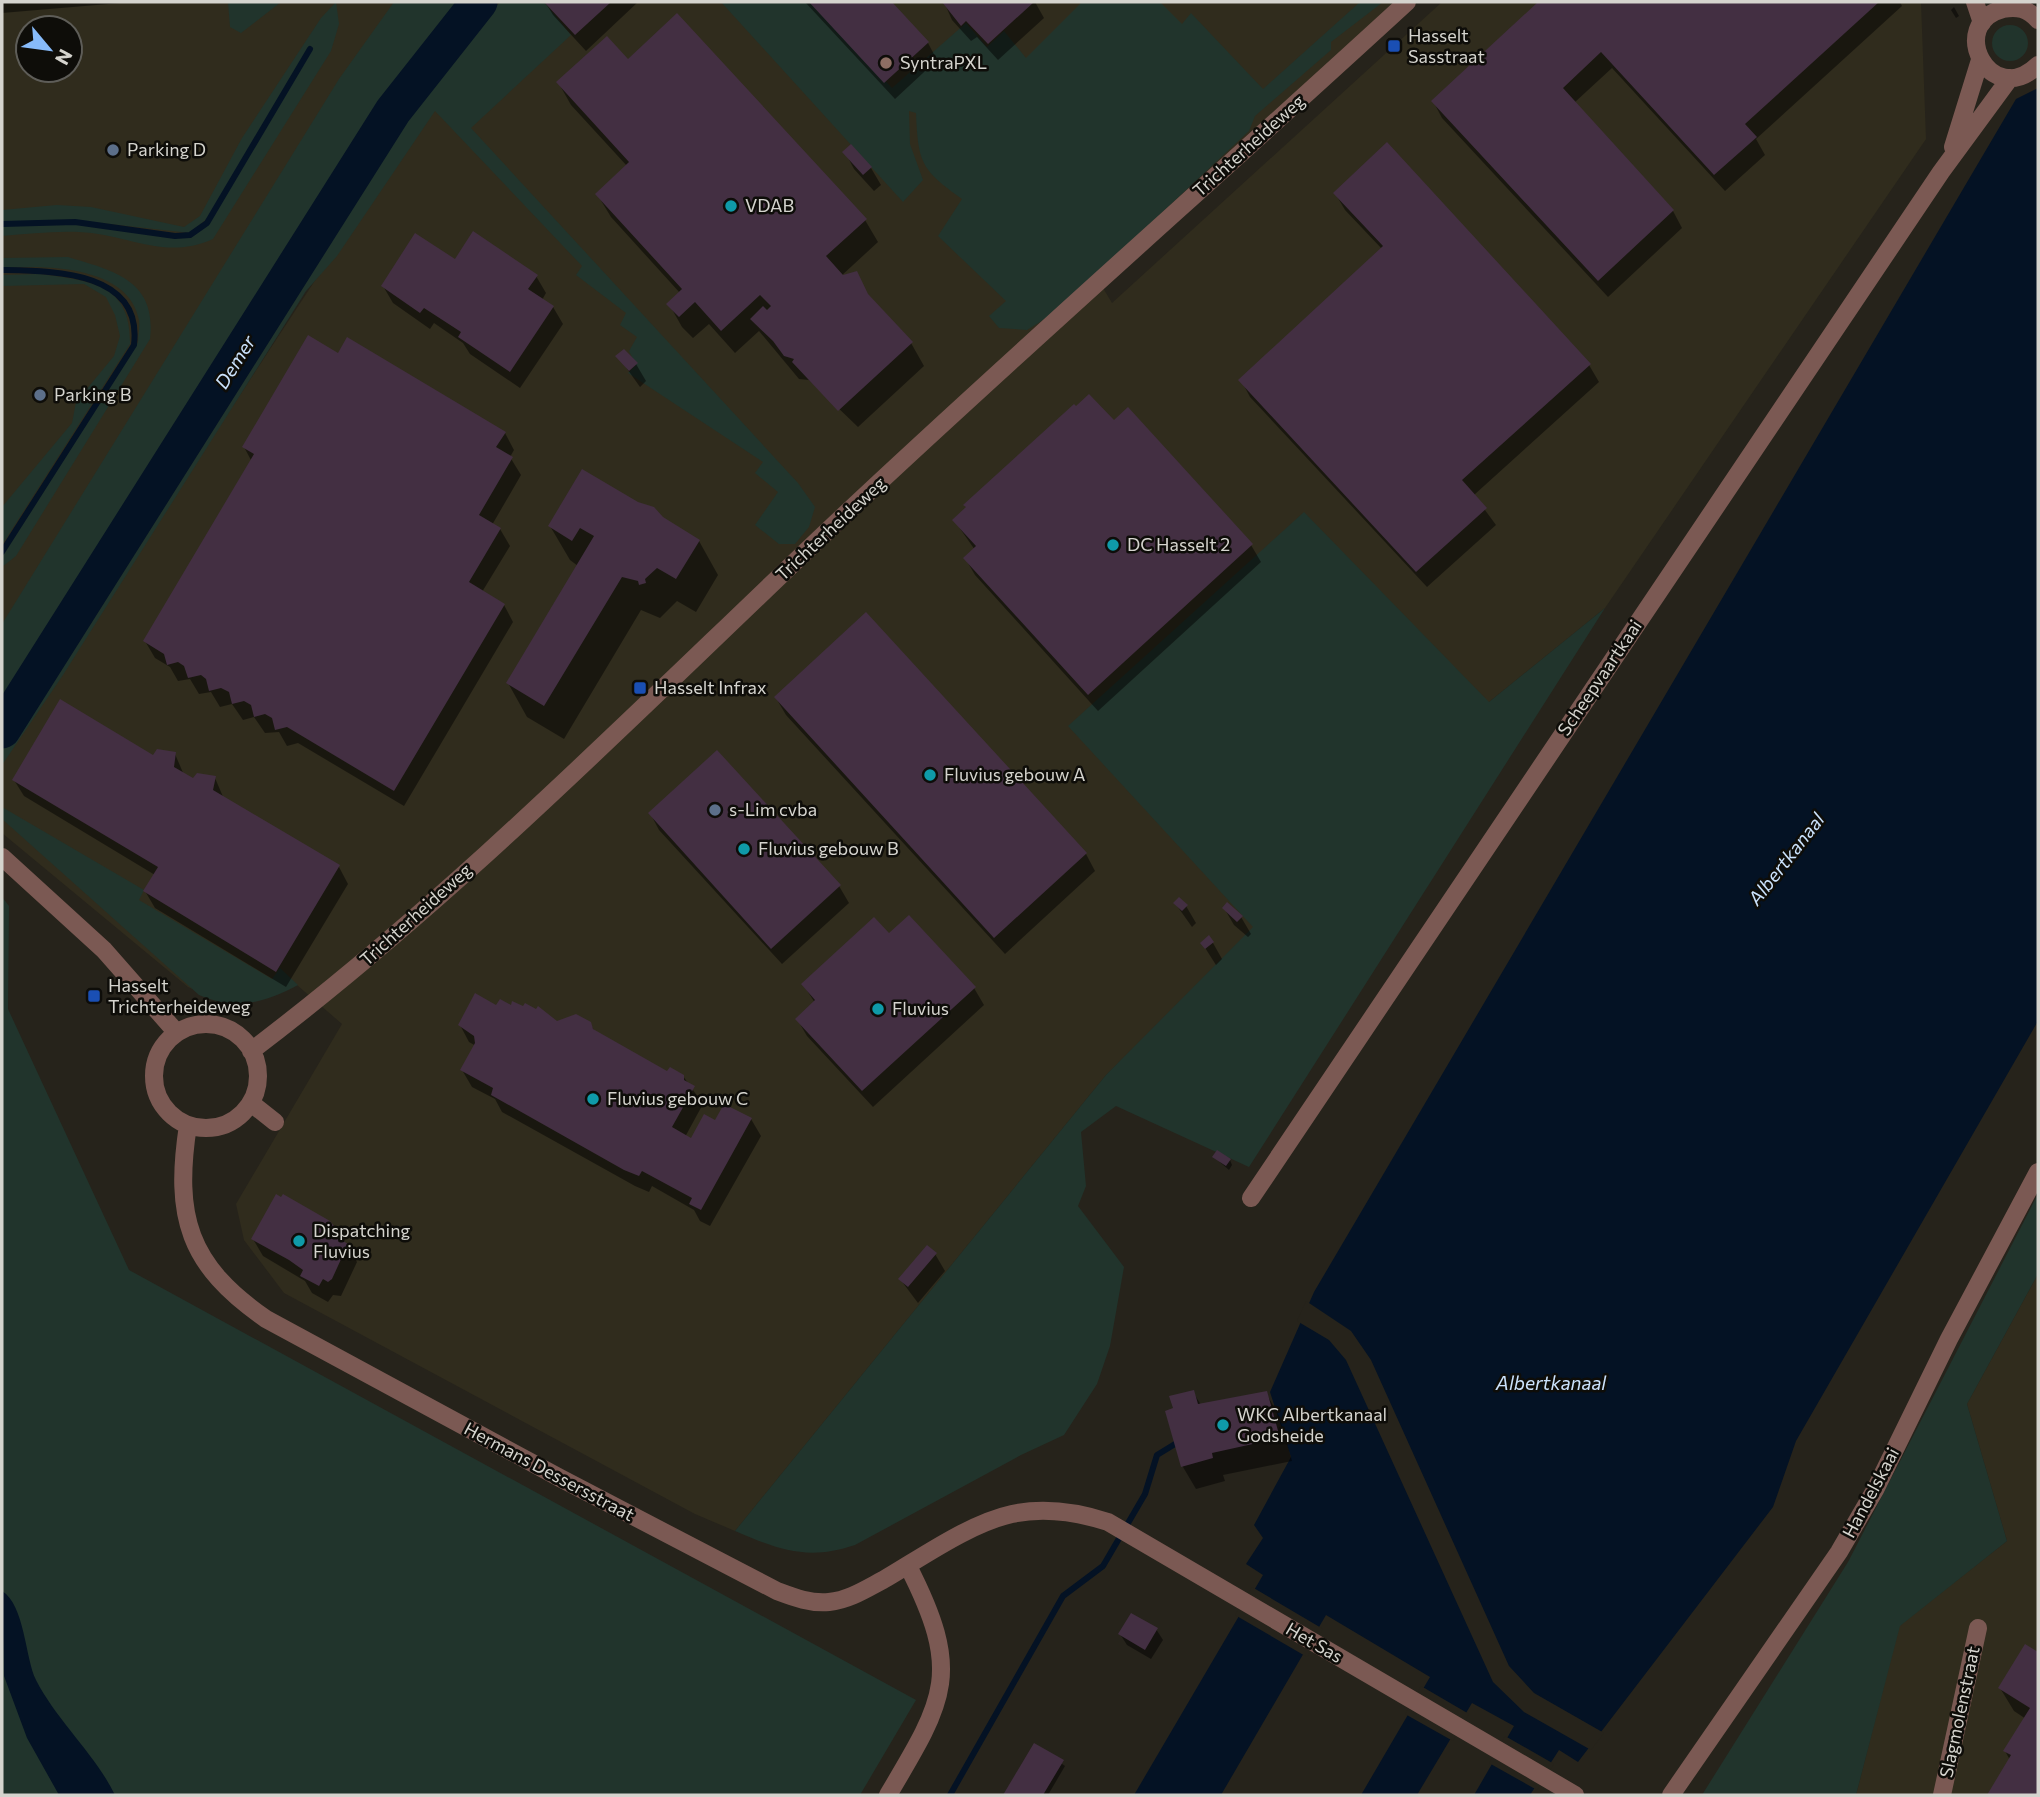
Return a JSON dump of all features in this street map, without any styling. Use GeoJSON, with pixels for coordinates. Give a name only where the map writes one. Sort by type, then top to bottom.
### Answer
{"type":"FeatureCollection","features":[{"type":"Feature","properties":{"kind":"street","name":"Trichterheideweg"},"geometry":{"type":"LineString","coordinates":[[251,1051],[323,996],[408,924],[842,517],[1407,2]]}},
{"type":"Feature","properties":{"kind":"street"},"geometry":{"type":"LineString","coordinates":[[1975,2],[1982,23],[1994,12],[2023,8]]}},
{"type":"Feature","properties":{"kind":"street","name":"Scheepvaartkaai"},"geometry":{"type":"LineString","coordinates":[[1950,158],[1980,60],[1976,47],[1982,23]]}},
{"type":"Feature","properties":{"kind":"street"},"geometry":{"type":"LineString","coordinates":[[1980,60],[1998,76],[2010,78],[2022,77],[2038,65]]}},
{"type":"Feature","properties":{"kind":"street","name":"Scheepvaartkaai"},"geometry":{"type":"LineString","coordinates":[[1251,1198],[1950,158],[2010,78]]}},
{"type":"Feature","properties":{"kind":"street"},"geometry":{"type":"LineString","coordinates":[[2,857],[104,950],[177,1033]]}},
{"type":"Feature","properties":{"kind":"street"},"geometry":{"type":"LineString","coordinates":[[209,1024],[226,1028],[241,1038],[251,1051],[257,1068],[257,1086],[251,1103],[239,1117],[223,1126],[205,1129],[188,1125],[171,1116],[160,1101],[154,1083],[155,1063],[163,1046],[177,1033],[193,1026],[209,1024]]}},
{"type":"Feature","properties":{"kind":"street"},"geometry":{"type":"LineString","coordinates":[[251,1103],[275,1122]]}},
{"type":"Feature","properties":{"kind":"street","name":"Hermans Dessersstraat"},"geometry":{"type":"LineString","coordinates":[[188,1125],[182,1161],[182,1202],[192,1237],[208,1269],[234,1297],[265,1319],[559,1478],[776,1591],[800,1600],[827,1603],[853,1596],[979,1526],[1011,1514],[1044,1510]]}},
{"type":"Feature","properties":{"kind":"street","name":"Handelskaai"},"geometry":{"type":"LineString","coordinates":[[1671,1795],[1839,1552],[1875,1490],[1949,1339],[2038,1172]]}},
{"type":"Feature","properties":{"kind":"street","name":"Het Sas"},"geometry":{"type":"LineString","coordinates":[[1044,1510],[1085,1515],[1108,1522],[1573,1794]]}},
{"type":"Feature","properties":{"kind":"street"},"geometry":{"type":"LineString","coordinates":[[888,1795],[932,1718],[941,1679],[940,1642],[929,1607],[908,1566]]}},
{"type":"Feature","properties":{"kind":"street","name":"Slagmolenstraat"},"geometry":{"type":"LineString","coordinates":[[1942,1795],[1978,1628]]}},
{"type":"Feature","properties":{"kind":"shaded area"},"geometry":{"type":"Polygon","coordinates":[[[2,2],[474,2],[400,87],[2,716],[2,2]]]}},
{"type":"Feature","properties":{"kind":"shaded area"},"geometry":{"type":"Polygon","coordinates":[[[518,2],[1396,2],[1097,278],[1112,303],[1442,2],[1921,2],[1926,139],[1605,608],[1489,702],[1106,1075],[735,1531],[695,1514],[284,1293],[244,1240],[236,1204],[342,1024],[297,985],[219,1000],[188,987],[2,833],[2,758],[434,99],[518,2]]]}},
{"type":"Feature","properties":{"kind":"shaded area"},"geometry":{"type":"Polygon","coordinates":[[[2038,1274],[2038,1795],[1856,1795],[1899,1626],[2007,1541],[1967,1404],[2038,1274]]]}},
{"type":"Feature","properties":{"kind":"green space"},"geometry":{"type":"Polygon","coordinates":[[[228,2],[281,2],[241,33],[230,27],[228,2]]]}},
{"type":"Feature","properties":{"kind":"green space"},"geometry":{"type":"Polygon","coordinates":[[[336,2],[339,24],[331,51],[213,239],[195,245],[162,247],[79,232],[2,236],[2,226],[75,223],[190,237],[209,222],[312,47],[270,112],[210,216],[190,233],[74,220],[2,223],[2,210],[57,205],[91,207],[184,227],[200,216],[242,138],[321,18],[336,2]]]}},
{"type":"Feature","properties":{"kind":"green space"},"geometry":{"type":"Polygon","coordinates":[[[394,2],[468,2],[381,113],[2,709],[2,624],[339,79],[394,2]]]}},
{"type":"Feature","properties":{"kind":"green space"},"geometry":{"type":"Polygon","coordinates":[[[500,2],[544,2],[571,35],[471,128],[798,483],[815,507],[809,527],[795,544],[779,544],[755,525],[778,492],[755,473],[763,462],[628,373],[636,365],[629,351],[637,337],[620,325],[626,313],[576,275],[582,266],[435,111],[337,256],[306,291],[63,675],[2,765],[2,743],[425,89],[500,2]]]}},
{"type":"Feature","properties":{"kind":"green space"},"geometry":{"type":"Polygon","coordinates":[[[721,2],[810,2],[892,88],[966,23],[987,47],[1004,31],[1026,58],[1082,2],[1160,2],[1182,24],[1191,13],[1263,89],[1360,2],[1383,2],[1331,42],[1331,50],[1255,116],[1249,131],[1056,312],[1027,330],[999,328],[989,316],[1006,301],[938,236],[962,199],[938,180],[925,164],[918,144],[916,113],[909,111],[910,144],[923,180],[903,202],[721,2]]]}},
{"type":"Feature","properties":{"kind":"green space"},"geometry":{"type":"Polygon","coordinates":[[[2010,25],[2023,30],[2028,43],[2023,56],[2010,61],[1997,56],[1992,43],[1997,30],[2010,25]]]}},
{"type":"Feature","properties":{"kind":"green space"},"geometry":{"type":"Polygon","coordinates":[[[68,257],[116,274],[139,291],[147,303],[150,339],[16,556],[2,567],[2,557],[138,342],[139,320],[132,302],[119,288],[82,272],[39,267],[2,268],[2,258],[68,257]]]}},
{"type":"Feature","properties":{"kind":"green space"},"geometry":{"type":"Polygon","coordinates":[[[40,274],[91,283],[115,297],[123,308],[130,344],[2,545],[2,507],[72,423],[76,402],[114,356],[120,336],[115,315],[106,297],[84,284],[2,286],[2,275],[40,274]]]}},
{"type":"Feature","properties":{"kind":"green space"},"geometry":{"type":"Polygon","coordinates":[[[1304,512],[1489,702],[1605,608],[1249,1167],[1116,1106],[1081,1132],[1086,1186],[1078,1206],[1124,1267],[1110,1346],[1097,1384],[1064,1435],[1021,1455],[855,1545],[838,1550],[808,1553],[794,1551],[735,1531],[1106,1075],[1253,927],[1068,726],[1304,512]]]}},
{"type":"Feature","properties":{"kind":"green space"},"geometry":{"type":"Polygon","coordinates":[[[2,807],[144,890],[139,900],[272,979],[280,968],[298,985],[249,1003],[225,1003],[199,995],[2,819],[2,807]]]}},
{"type":"Feature","properties":{"kind":"green space"},"geometry":{"type":"Polygon","coordinates":[[[2,897],[9,906],[8,1009],[129,1270],[916,1700],[860,1795],[2,1795],[2,897]]]}},
{"type":"Feature","properties":{"kind":"green space"},"geometry":{"type":"Polygon","coordinates":[[[2038,1194],[2038,1274],[1967,1404],[2007,1541],[1900,1626],[1856,1795],[1702,1795],[1848,1562],[2038,1194]]]}},
{"type":"Feature","properties":{"kind":"water","name":"Albertkanaal"},"geometry":{"type":"Polygon","coordinates":[[[2038,88],[2038,1021],[1796,1441],[1773,1507],[1578,1762],[1559,1750],[1530,1795],[1474,1795],[1514,1726],[1472,1703],[1417,1795],[1361,1795],[1430,1677],[1326,1615],[1221,1795],[1134,1795],[1263,1575],[1246,1564],[1263,1538],[1254,1525],[1291,1457],[1270,1392],[1314,1292],[2016,99],[2038,88]]]}},
{"type":"Feature","properties":{"kind":"water"},"geometry":{"type":"Polygon","coordinates":[[[2,1591],[10,1598],[20,1620],[36,1680],[115,1795],[59,1795],[27,1738],[4,1676],[2,1591]]]}},
{"type":"Feature","properties":{"kind":"pier"},"geometry":{"type":"Polygon","coordinates":[[[1306,1301],[1351,1331],[1371,1360],[1509,1666],[1534,1693],[1604,1733],[1591,1750],[1524,1712],[1493,1682],[1346,1360],[1329,1340],[1297,1321],[1306,1301]]]}},
{"type":"Feature","properties":{"kind":"pier"},"geometry":{"type":"Polygon","coordinates":[[[1252,1587],[1323,1629],[1307,1657],[1235,1615],[1252,1587]]]}},
{"type":"Feature","properties":{"kind":"pier"},"geometry":{"type":"Polygon","coordinates":[[[1421,1686],[1469,1714],[1453,1741],[1405,1714],[1421,1686]]]}},
{"type":"Feature","properties":{"kind":"pier"},"geometry":{"type":"Polygon","coordinates":[[[1505,1736],[1554,1764],[1537,1790],[1489,1763],[1505,1736]]]}},
{"type":"Feature","properties":{"kind":"building"},"geometry":{"type":"Polygon","coordinates":[[[544,2],[611,2],[575,35],[544,2]]]}},
{"type":"Feature","properties":{"kind":"building","name":"SyntraPXL"},"geometry":{"type":"Polygon","coordinates":[[[809,2],[892,2],[929,42],[884,83],[809,2]]]}},
{"type":"Feature","properties":{"kind":"building","name":"SyntraPXL"},"geometry":{"type":"Polygon","coordinates":[[[942,2],[1034,2],[988,44],[966,21],[961,26],[942,2]]]}},
{"type":"Feature","properties":{"kind":"building"},"geometry":{"type":"Polygon","coordinates":[[[1538,2],[1879,2],[1745,124],[1757,137],[1714,175],[1601,52],[1563,88],[1674,210],[1598,281],[1431,101],[1538,2]]]}},
{"type":"Feature","properties":{"kind":"building","name":"VDAB"},"geometry":{"type":"Polygon","coordinates":[[[677,13],[867,219],[826,256],[843,275],[857,271],[868,294],[913,342],[838,411],[792,362],[794,359],[784,356],[750,319],[763,306],[767,310],[771,306],[760,295],[721,331],[695,302],[679,317],[666,304],[682,289],[595,194],[629,162],[556,82],[607,36],[628,59],[677,13]]]}},
{"type":"Feature","properties":{"kind":"building"},"geometry":{"type":"Polygon","coordinates":[[[1387,142],[1591,364],[1462,480],[1487,508],[1416,572],[1238,380],[1383,246],[1333,193],[1387,142]]]}},
{"type":"Feature","properties":{"kind":"building"},"geometry":{"type":"Polygon","coordinates":[[[851,144],[872,167],[863,175],[842,152],[851,144]]]}},
{"type":"Feature","properties":{"kind":"building"},"geometry":{"type":"Polygon","coordinates":[[[473,231],[538,275],[528,289],[554,306],[510,372],[458,337],[461,332],[424,308],[420,313],[381,286],[415,233],[455,259],[473,231]]]}},
{"type":"Feature","properties":{"kind":"building"},"geometry":{"type":"Polygon","coordinates":[[[308,335],[338,353],[347,337],[506,432],[496,447],[513,457],[479,515],[501,528],[469,582],[505,604],[394,791],[287,727],[275,730],[272,718],[265,714],[254,717],[251,705],[244,701],[232,704],[229,692],[221,688],[209,691],[206,679],[201,675],[188,678],[184,666],[178,662],[167,665],[164,654],[143,641],[254,454],[242,447],[308,335]]]}},
{"type":"Feature","properties":{"kind":"building"},"geometry":{"type":"Polygon","coordinates":[[[624,349],[638,363],[629,371],[615,356],[624,349]]]}},
{"type":"Feature","properties":{"kind":"building","name":"DC Hasselt 2"},"geometry":{"type":"Polygon","coordinates":[[[1089,394],[1114,420],[1128,407],[1253,544],[1088,695],[963,558],[976,546],[952,520],[966,507],[963,505],[1074,404],[1076,406],[1089,394]]]}},
{"type":"Feature","properties":{"kind":"building"},"geometry":{"type":"Polygon","coordinates":[[[582,469],[638,502],[654,507],[663,517],[700,540],[676,579],[657,568],[645,579],[646,583],[639,585],[638,581],[622,577],[544,706],[506,683],[594,536],[580,528],[572,541],[548,526],[582,469]]]}},
{"type":"Feature","properties":{"kind":"building","name":"Fluvius gebouw A"},"geometry":{"type":"Polygon","coordinates":[[[866,612],[1087,853],[994,938],[774,697],[866,612]]]}},
{"type":"Feature","properties":{"kind":"building"},"geometry":{"type":"Polygon","coordinates":[[[60,699],[153,755],[157,749],[176,752],[174,767],[193,778],[197,773],[216,776],[213,790],[340,865],[276,972],[143,891],[158,867],[12,780],[60,699]]]}},
{"type":"Feature","properties":{"kind":"building","name":"Fluvius gebouw B"},"geometry":{"type":"Polygon","coordinates":[[[717,750],[841,885],[771,949],[648,813],[717,750]]]}},
{"type":"Feature","properties":{"kind":"building"},"geometry":{"type":"Polygon","coordinates":[[[1179,897],[1188,905],[1182,911],[1173,903],[1179,897]]]}},
{"type":"Feature","properties":{"kind":"building"},"geometry":{"type":"Polygon","coordinates":[[[1227,902],[1243,916],[1237,922],[1222,908],[1227,902]]]}},
{"type":"Feature","properties":{"kind":"building","name":"Fluvius"},"geometry":{"type":"Polygon","coordinates":[[[909,915],[976,987],[862,1091],[795,1019],[815,1000],[801,984],[874,917],[889,933],[909,915]]]}},
{"type":"Feature","properties":{"kind":"building"},"geometry":{"type":"Polygon","coordinates":[[[1209,935],[1214,942],[1205,949],[1200,943],[1209,935]]]}},
{"type":"Feature","properties":{"kind":"building","name":"Fluvius gebouw C"},"geometry":{"type":"Polygon","coordinates":[[[475,993],[496,1005],[500,999],[511,1005],[512,1001],[523,1006],[525,1003],[536,1009],[538,1006],[557,1021],[576,1014],[591,1022],[593,1029],[667,1071],[670,1067],[684,1075],[684,1080],[695,1086],[672,1127],[691,1138],[704,1114],[715,1120],[724,1104],[752,1118],[701,1210],[689,1204],[692,1198],[642,1171],[639,1176],[624,1170],[491,1095],[493,1088],[460,1070],[475,1043],[474,1036],[458,1025],[475,993]]]}},
{"type":"Feature","properties":{"kind":"building"},"geometry":{"type":"Polygon","coordinates":[[[1217,1150],[1231,1159],[1226,1166],[1212,1157],[1217,1150]]]}},
{"type":"Feature","properties":{"kind":"building","name":"Dispatching Fluvius"},"geometry":{"type":"Polygon","coordinates":[[[276,1194],[281,1197],[283,1194],[330,1221],[334,1226],[330,1233],[348,1244],[332,1279],[328,1282],[323,1279],[319,1286],[300,1276],[303,1270],[251,1239],[276,1194]]]}},
{"type":"Feature","properties":{"kind":"building"},"geometry":{"type":"Polygon","coordinates":[[[927,1245],[937,1253],[908,1287],[898,1279],[927,1245]]]}},
{"type":"Feature","properties":{"kind":"building","name":"WKC Albertkanaal Godsheide"},"geometry":{"type":"Polygon","coordinates":[[[1194,1390],[1198,1404],[1267,1391],[1280,1438],[1212,1453],[1213,1458],[1181,1467],[1165,1411],[1173,1408],[1169,1396],[1194,1390]]]}},
{"type":"Feature","properties":{"kind":"building"},"geometry":{"type":"Polygon","coordinates":[[[1131,1613],[1158,1628],[1145,1650],[1118,1634],[1131,1613]]]}},
{"type":"Feature","properties":{"kind":"building"},"geometry":{"type":"Polygon","coordinates":[[[2025,1644],[2038,1652],[2038,1795],[1987,1795],[2011,1755],[2003,1751],[2030,1708],[1998,1688],[2025,1644]]]}},
{"type":"Feature","properties":{"kind":"building"},"geometry":{"type":"Polygon","coordinates":[[[1034,1743],[1064,1760],[1043,1795],[1003,1795],[1034,1743]]]}},
{"type":"Feature","properties":{"kind":"waterway","name":"Demer"},"geometry":{"type":"LineString","coordinates":[[2,730],[393,111],[479,2]]}},
{"type":"Feature","properties":{"kind":"waterway"},"geometry":{"type":"LineString","coordinates":[[2,224],[75,222],[175,236],[190,235],[207,223],[310,49]]}},
{"type":"Feature","properties":{"kind":"waterway"},"geometry":{"type":"LineString","coordinates":[[2,270],[69,275],[91,280],[110,289],[124,302],[133,321],[134,345],[2,552]]}},
{"type":"Feature","properties":{"kind":"waterway"},"geometry":{"type":"LineString","coordinates":[[950,1795],[1063,1596],[1103,1566],[1145,1494],[1157,1455],[1175,1444]]}},
{"type":"Feature","properties":{"kind":"place","name":"Hasselt Sasstraat"},"geometry":{"type":"Point","coordinates":[1394,46]}},
{"type":"Feature","properties":{"kind":"place","name":"SyntraPXL"},"geometry":{"type":"Point","coordinates":[886,63]}},
{"type":"Feature","properties":{"kind":"place","name":"Parking D"},"geometry":{"type":"Point","coordinates":[113,150]}},
{"type":"Feature","properties":{"kind":"place","name":"VDAB"},"geometry":{"type":"Point","coordinates":[731,206]}},
{"type":"Feature","properties":{"kind":"place","name":"Parking B"},"geometry":{"type":"Point","coordinates":[40,395]}},
{"type":"Feature","properties":{"kind":"place","name":"DC Hasselt 2"},"geometry":{"type":"Point","coordinates":[1113,545]}},
{"type":"Feature","properties":{"kind":"place","name":"Hasselt Infrax"},"geometry":{"type":"Point","coordinates":[640,688]}},
{"type":"Feature","properties":{"kind":"place","name":"Fluvius gebouw A"},"geometry":{"type":"Point","coordinates":[930,775]}},
{"type":"Feature","properties":{"kind":"place","name":"s-Lim cvba"},"geometry":{"type":"Point","coordinates":[715,810]}},
{"type":"Feature","properties":{"kind":"place","name":"Fluvius gebouw B"},"geometry":{"type":"Point","coordinates":[744,849]}},
{"type":"Feature","properties":{"kind":"place","name":"Hasselt Trichterheideweg"},"geometry":{"type":"Point","coordinates":[94,996]}},
{"type":"Feature","properties":{"kind":"place","name":"Fluvius"},"geometry":{"type":"Point","coordinates":[878,1009]}},
{"type":"Feature","properties":{"kind":"place","name":"Fluvius gebouw C"},"geometry":{"type":"Point","coordinates":[593,1099]}},
{"type":"Feature","properties":{"kind":"place","name":"Dispatching Fluvius"},"geometry":{"type":"Point","coordinates":[299,1241]}},
{"type":"Feature","properties":{"kind":"place","name":"WKC Albertkanaal Godsheide"},"geometry":{"type":"Point","coordinates":[1223,1425]}}]}
